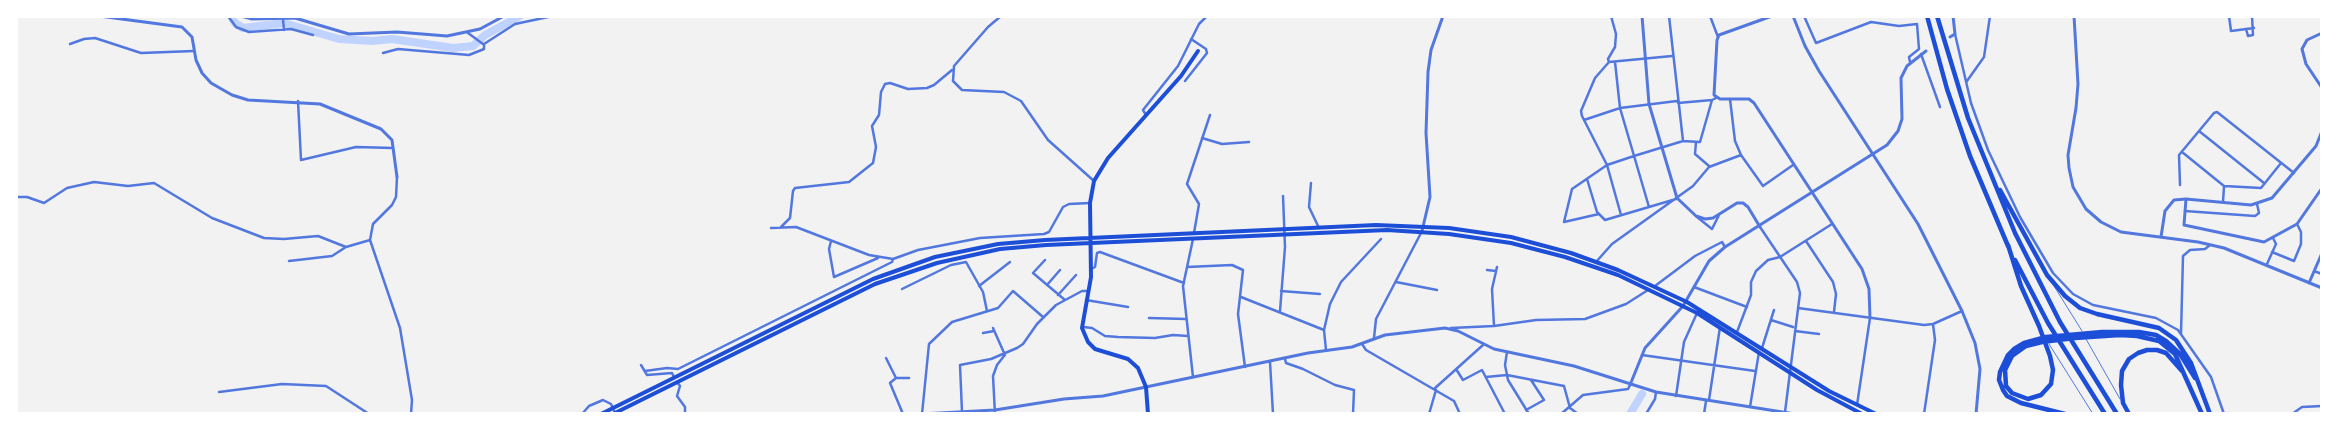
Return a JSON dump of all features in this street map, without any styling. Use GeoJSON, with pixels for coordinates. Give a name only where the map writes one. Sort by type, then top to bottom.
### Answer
{"type":"FeatureCollection","features":[{"type":"Feature","properties":{"kind":"highway"},"geometry":{"type":"LineString","coordinates":[[1927,16],[1947,89],[1970,156],[2008,245],[2065,353],[2105,414]]}},
{"type":"Feature","properties":{"kind":"highway"},"geometry":{"type":"LineString","coordinates":[[1937,16],[1946,51],[1981,154],[2019,242],[2077,352],[2117,414]]}},
{"type":"Feature","properties":{"kind":"highway"},"geometry":{"type":"LineString","coordinates":[[1981,154],[2021,232],[2047,275],[2065,296],[2080,308],[2113,318],[2143,323],[2168,333],[2186,352],[2210,414]]}},
{"type":"Feature","properties":{"kind":"highway"},"geometry":{"type":"LineString","coordinates":[[2008,245],[2021,286],[2039,326],[2053,356],[2053,376],[2051,384],[2045,392],[2028,399],[2017,396],[2009,390],[2005,381],[2005,370],[2009,361],[2017,352],[2042,342],[2095,336],[2137,336],[2159,342],[2175,354],[2202,414]]}},
{"type":"Feature","properties":{"kind":"highway"},"geometry":{"type":"LineString","coordinates":[[2065,414],[2013,400],[2003,390],[1999,380],[2000,372],[2008,355],[2014,349],[2035,339],[2078,333],[2120,331],[2156,335],[2166,341],[2180,354],[2202,391]]}},
{"type":"Feature","properties":{"kind":"highway"},"geometry":{"type":"LineString","coordinates":[[2129,414],[2123,404],[2120,385],[2122,371],[2125,364],[2138,353],[2147,350],[2166,353],[2186,376]]}},
{"type":"Feature","properties":{"kind":"main road"},"geometry":{"type":"LineString","coordinates":[[1148,414],[1146,388],[1140,372],[1134,363],[1095,348],[1088,342],[1082,328],[1091,269],[1090,202],[1094,181],[1108,158],[1180,76],[1198,50]]}},
{"type":"Feature","properties":{"kind":"main road"},"geometry":{"type":"LineString","coordinates":[[601,414],[745,339],[873,279],[926,260],[998,244],[1090,237],[1376,225],[1424,226],[1511,238],[1596,262],[1656,286],[1687,302],[1857,406],[1876,414]]}},
{"type":"Feature","properties":{"kind":"main road"},"geometry":{"type":"LineString","coordinates":[[614,414],[875,284],[937,263],[1000,250],[1193,238],[1374,230],[1422,231],[1474,236],[1541,250],[1595,267],[1650,289],[1697,313],[1838,402],[1862,414]]}},
{"type":"Feature","properties":{"kind":"street"},"geometry":{"type":"LineString","coordinates":[[99,16],[182,27],[192,37],[194,51],[202,73],[211,83],[232,95],[248,100],[298,101],[320,104],[381,129],[388,134],[394,148],[397,177],[396,197],[392,206],[373,224],[370,240],[400,328],[412,400],[411,414]]}},
{"type":"Feature","properties":{"kind":"street"},"geometry":{"type":"LineString","coordinates":[[228,16],[242,31],[284,29],[313,35]]}},
{"type":"Feature","properties":{"kind":"street"},"geometry":{"type":"LineString","coordinates":[[241,16],[252,19],[295,18],[349,34],[397,32],[448,36],[468,33],[504,16]]}},
{"type":"Feature","properties":{"kind":"street"},"geometry":{"type":"LineString","coordinates":[[483,43],[515,24],[553,16]]}},
{"type":"Feature","properties":{"kind":"street"},"geometry":{"type":"LineString","coordinates":[[567,16],[612,16]]}},
{"type":"Feature","properties":{"kind":"street"},"geometry":{"type":"LineString","coordinates":[[780,228],[790,218],[792,194],[795,188],[849,182],[873,163],[876,147],[872,126],[879,115],[885,84],[890,83],[908,89],[927,88],[940,82],[988,27],[1001,16]]}},
{"type":"Feature","properties":{"kind":"street"},"geometry":{"type":"LineString","coordinates":[[1146,115],[1143,110],[1178,66],[1191,40],[1207,16]]}},
{"type":"Feature","properties":{"kind":"street"},"geometry":{"type":"LineString","coordinates":[[1374,338],[1376,319],[1424,226],[1430,197],[1426,133],[1428,72],[1431,50],[1443,16]]}},
{"type":"Feature","properties":{"kind":"street"},"geometry":{"type":"LineString","coordinates":[[1611,16],[1616,34],[1615,47],[1608,62],[1595,78],[1581,111],[1607,166],[1621,215]]}},
{"type":"Feature","properties":{"kind":"street"},"geometry":{"type":"LineString","coordinates":[[1642,16],[1649,104],[1677,198],[1712,229],[1719,215]]}},
{"type":"Feature","properties":{"kind":"street"},"geometry":{"type":"LineString","coordinates":[[1668,16],[1683,141]]}},
{"type":"Feature","properties":{"kind":"street"},"geometry":{"type":"LineString","coordinates":[[1599,214],[1564,222],[1572,189],[1607,166],[1634,156],[1683,141],[1700,142],[1714,99],[1718,37],[1710,16]]}},
{"type":"Feature","properties":{"kind":"street"},"geometry":{"type":"LineString","coordinates":[[1718,37],[1722,33],[1772,16]]}},
{"type":"Feature","properties":{"kind":"street"},"geometry":{"type":"LineString","coordinates":[[1793,16],[1805,46],[1819,71],[1918,224],[1962,311],[1978,354],[1980,381],[1976,414]]}},
{"type":"Feature","properties":{"kind":"street"},"geometry":{"type":"LineString","coordinates":[[1804,16],[1816,43],[1871,22],[1899,26],[1917,24],[1919,49],[1909,57],[1910,62]]}},
{"type":"Feature","properties":{"kind":"street"},"geometry":{"type":"LineString","coordinates":[[1953,16],[1955,34],[1971,103],[1993,161],[2020,217],[2053,273],[2081,300],[2107,309],[2156,318],[2169,324],[2181,334],[2211,377],[2224,414]]}},
{"type":"Feature","properties":{"kind":"street"},"geometry":{"type":"LineString","coordinates":[[1966,81],[1984,57],[1990,16]]}},
{"type":"Feature","properties":{"kind":"street"},"geometry":{"type":"LineString","coordinates":[[2074,16],[2078,84],[2068,155],[2073,187],[2086,209],[2111,228],[2134,234],[2210,244],[2267,264],[2322,288]]}},
{"type":"Feature","properties":{"kind":"street"},"geometry":{"type":"LineString","coordinates":[[2229,16],[2231,31],[2254,28]]}},
{"type":"Feature","properties":{"kind":"street"},"geometry":{"type":"LineString","coordinates":[[2246,29],[2248,36],[2254,33],[2252,16]]}},
{"type":"Feature","properties":{"kind":"street"},"geometry":{"type":"LineString","coordinates":[[283,19],[284,29]]}},
{"type":"Feature","properties":{"kind":"street"},"geometry":{"type":"LineString","coordinates":[[2322,32],[2307,40],[2302,49],[2306,64],[2322,88]]}},
{"type":"Feature","properties":{"kind":"street"},"geometry":{"type":"LineString","coordinates":[[468,33],[483,43]]}},
{"type":"Feature","properties":{"kind":"street"},"geometry":{"type":"LineString","coordinates":[[1950,37],[1955,34]]}},
{"type":"Feature","properties":{"kind":"street"},"geometry":{"type":"LineString","coordinates":[[70,44],[84,39],[95,38],[141,52],[194,51]]}},
{"type":"Feature","properties":{"kind":"street"},"geometry":{"type":"LineString","coordinates":[[1185,81],[1207,53],[1206,49],[1191,40]]}},
{"type":"Feature","properties":{"kind":"street"},"geometry":{"type":"LineString","coordinates":[[383,53],[398,49],[469,55],[484,49],[483,43]]}},
{"type":"Feature","properties":{"kind":"street"},"geometry":{"type":"LineString","coordinates":[[1561,414],[1583,395],[1628,390],[1642,355],[1654,336],[1687,302],[1704,266],[1725,247],[1813,194],[1887,145],[1898,132],[1902,119],[1900,85],[1904,72],[1910,62],[1926,51]]}},
{"type":"Feature","properties":{"kind":"street"},"geometry":{"type":"LineString","coordinates":[[1921,54],[1940,107]]}},
{"type":"Feature","properties":{"kind":"street"},"geometry":{"type":"LineString","coordinates":[[1608,62],[1672,56]]}},
{"type":"Feature","properties":{"kind":"street"},"geometry":{"type":"LineString","coordinates":[[1615,62],[1620,108],[1649,207]]}},
{"type":"Feature","properties":{"kind":"street"},"geometry":{"type":"LineString","coordinates":[[952,70],[953,81],[962,90],[1004,92],[1021,101],[1048,140],[1094,181]]}},
{"type":"Feature","properties":{"kind":"street"},"geometry":{"type":"LineString","coordinates":[[1584,120],[1620,108],[1649,104],[1714,99],[1752,100],[1866,280],[1870,298],[1870,318],[1857,406]]}},
{"type":"Feature","properties":{"kind":"street"},"geometry":{"type":"LineString","coordinates":[[1730,99],[1733,134],[1741,155],[1762,186],[1794,165]]}},
{"type":"Feature","properties":{"kind":"street"},"geometry":{"type":"LineString","coordinates":[[298,101],[301,160],[356,147],[394,148]]}},
{"type":"Feature","properties":{"kind":"street"},"geometry":{"type":"LineString","coordinates":[[2180,185],[2178,157],[2214,113],[2217,112],[2294,173]]}},
{"type":"Feature","properties":{"kind":"street"},"geometry":{"type":"LineString","coordinates":[[1193,378],[1184,283],[1199,204],[1187,184],[1210,115]]}},
{"type":"Feature","properties":{"kind":"street"},"geometry":{"type":"LineString","coordinates":[[2162,237],[2167,206],[2174,200],[2186,199],[2257,204],[2275,195],[2316,146],[2322,130]]}},
{"type":"Feature","properties":{"kind":"street"},"geometry":{"type":"LineString","coordinates":[[2199,131],[2264,183]]}},
{"type":"Feature","properties":{"kind":"street"},"geometry":{"type":"LineString","coordinates":[[1202,138],[1222,144],[1249,142]]}},
{"type":"Feature","properties":{"kind":"street"},"geometry":{"type":"LineString","coordinates":[[1696,142],[1695,154],[1710,167]]}},
{"type":"Feature","properties":{"kind":"street"},"geometry":{"type":"LineString","coordinates":[[2182,152],[2224,186],[2256,189],[2264,183],[2281,163]]}},
{"type":"Feature","properties":{"kind":"street"},"geometry":{"type":"LineString","coordinates":[[1596,262],[1612,244],[1693,186],[1710,167],[1741,155]]}},
{"type":"Feature","properties":{"kind":"street"},"geometry":{"type":"LineString","coordinates":[[1587,179],[1599,214],[1605,220],[1677,198]]}},
{"type":"Feature","properties":{"kind":"street"},"geometry":{"type":"LineString","coordinates":[[16,197],[28,197],[44,203],[67,188],[87,184],[101,182],[128,186],[154,183],[212,218],[264,238],[284,239],[318,236],[346,247]]}},
{"type":"Feature","properties":{"kind":"street"},"geometry":{"type":"LineString","coordinates":[[1311,183],[1310,208],[1319,228]]}},
{"type":"Feature","properties":{"kind":"street"},"geometry":{"type":"LineString","coordinates":[[2223,202],[2224,186]]}},
{"type":"Feature","properties":{"kind":"street"},"geometry":{"type":"LineString","coordinates":[[2186,199],[2184,225],[2258,241],[2273,238],[2297,224],[2322,188]]}},
{"type":"Feature","properties":{"kind":"street"},"geometry":{"type":"LineString","coordinates":[[1280,311],[1284,235],[1283,196]]}},
{"type":"Feature","properties":{"kind":"street"},"geometry":{"type":"LineString","coordinates":[[771,228],[796,227],[878,258],[893,259],[918,250],[980,238],[1044,234],[1049,232],[1063,207],[1069,204],[1090,202]]}},
{"type":"Feature","properties":{"kind":"street"},"geometry":{"type":"LineString","coordinates":[[1696,216],[1705,219],[1719,215],[1737,203],[1743,203],[1748,207],[1799,288],[1785,412]]}},
{"type":"Feature","properties":{"kind":"street"},"geometry":{"type":"LineString","coordinates":[[2185,211],[2255,216],[2259,213],[2257,204]]}},
{"type":"Feature","properties":{"kind":"street"},"geometry":{"type":"LineString","coordinates":[[1736,332],[1751,295],[1752,277],[1768,260],[1780,257],[1832,224]]}},
{"type":"Feature","properties":{"kind":"street"},"geometry":{"type":"LineString","coordinates":[[2272,252],[2294,262],[2301,244],[2301,232],[2297,224]]}},
{"type":"Feature","properties":{"kind":"street"},"geometry":{"type":"LineString","coordinates":[[2267,264],[2276,244],[2273,238]]}},
{"type":"Feature","properties":{"kind":"street"},"geometry":{"type":"LineString","coordinates":[[1326,350],[1324,330],[1330,304],[1341,282],[1381,239]]}},
{"type":"Feature","properties":{"kind":"street"},"geometry":{"type":"LineString","coordinates":[[289,261],[332,256],[346,247],[370,240]]}},
{"type":"Feature","properties":{"kind":"street"},"geometry":{"type":"LineString","coordinates":[[831,241],[830,249],[834,276],[878,258]]}},
{"type":"Feature","properties":{"kind":"street"},"geometry":{"type":"LineString","coordinates":[[1806,241],[1833,282],[1836,294],[1834,312]]}},
{"type":"Feature","properties":{"kind":"street"},"geometry":{"type":"LineString","coordinates":[[1656,286],[1695,256],[1722,242],[1725,247]]}},
{"type":"Feature","properties":{"kind":"street"},"geometry":{"type":"LineString","coordinates":[[2181,334],[2183,256],[2190,250],[2205,249],[2210,244]]}},
{"type":"Feature","properties":{"kind":"street"},"geometry":{"type":"LineString","coordinates":[[1091,269],[1096,267],[1097,253],[1100,252],[1184,283]]}},
{"type":"Feature","properties":{"kind":"street"},"geometry":{"type":"LineString","coordinates":[[2309,283],[2322,253]]}},
{"type":"Feature","properties":{"kind":"street"},"geometry":{"type":"LineString","coordinates":[[645,371],[667,368],[678,369],[745,339],[892,262],[893,259]]}},
{"type":"Feature","properties":{"kind":"street"},"geometry":{"type":"LineString","coordinates":[[1045,260],[1033,273],[1065,300]]}},
{"type":"Feature","properties":{"kind":"street"},"geometry":{"type":"LineString","coordinates":[[902,289],[951,265],[966,262],[979,286],[987,311]]}},
{"type":"Feature","properties":{"kind":"street"},"geometry":{"type":"LineString","coordinates":[[979,286],[1010,262]]}},
{"type":"Feature","properties":{"kind":"street"},"geometry":{"type":"LineString","coordinates":[[1187,267],[1232,265],[1242,270],[1238,314],[1245,367]]}},
{"type":"Feature","properties":{"kind":"street"},"geometry":{"type":"LineString","coordinates":[[1494,326],[1492,289],[1496,267]]}},
{"type":"Feature","properties":{"kind":"street"},"geometry":{"type":"LineString","coordinates":[[1047,285],[1060,270]]}},
{"type":"Feature","properties":{"kind":"street"},"geometry":{"type":"LineString","coordinates":[[1487,270],[1496,271]]}},
{"type":"Feature","properties":{"kind":"street"},"geometry":{"type":"LineString","coordinates":[[2314,270],[2322,274]]}},
{"type":"Feature","properties":{"kind":"street"},"geometry":{"type":"LineString","coordinates":[[1058,294],[1076,275]]}},
{"type":"Feature","properties":{"kind":"street"},"geometry":{"type":"LineString","coordinates":[[1396,282],[1437,290]]}},
{"type":"Feature","properties":{"kind":"street"},"geometry":{"type":"LineString","coordinates":[[1694,287],[1747,307]]}},
{"type":"Feature","properties":{"kind":"street"},"geometry":{"type":"LineString","coordinates":[[1044,317],[1013,291],[998,308],[956,319],[929,344],[921,414],[995,412],[1146,388],[1362,344],[1385,335],[1450,328],[1494,326],[1536,320],[1585,319],[1626,304],[1650,289]]}},
{"type":"Feature","properties":{"kind":"street"},"geometry":{"type":"LineString","coordinates":[[962,412],[960,365],[1005,355],[1023,344],[1056,305],[1082,291],[1088,291]]}},
{"type":"Feature","properties":{"kind":"street"},"geometry":{"type":"LineString","coordinates":[[1281,291],[1320,294]]}},
{"type":"Feature","properties":{"kind":"street"},"geometry":{"type":"LineString","coordinates":[[1241,297],[1324,330]]}},
{"type":"Feature","properties":{"kind":"street"},"geometry":{"type":"LineString","coordinates":[[1086,300],[1128,307]]}},
{"type":"Feature","properties":{"kind":"street"},"geometry":{"type":"LineString","coordinates":[[1798,308],[1933,324],[1962,311]]}},
{"type":"Feature","properties":{"kind":"street"},"geometry":{"type":"LineString","coordinates":[[1762,348],[1774,310]]}},
{"type":"Feature","properties":{"kind":"street"},"geometry":{"type":"LineString","coordinates":[[1676,396],[1684,342],[1697,313]]}},
{"type":"Feature","properties":{"kind":"street"},"geometry":{"type":"LineString","coordinates":[[1149,318],[1186,320]]}},
{"type":"Feature","properties":{"kind":"street"},"geometry":{"type":"LineString","coordinates":[[1771,320],[1793,327]]}},
{"type":"Feature","properties":{"kind":"street"},"geometry":{"type":"LineString","coordinates":[[1924,414],[1935,340],[1933,324]]}},
{"type":"Feature","properties":{"kind":"street"},"geometry":{"type":"LineString","coordinates":[[1704,414],[1720,327]]}},
{"type":"Feature","properties":{"kind":"street"},"geometry":{"type":"LineString","coordinates":[[1082,328],[1092,328],[1105,336],[1118,337],[1155,338],[1173,334],[1188,336]]}},
{"type":"Feature","properties":{"kind":"street"},"geometry":{"type":"LineString","coordinates":[[1450,328],[1483,345],[1574,366],[1630,386],[1676,396],[1795,414]]}},
{"type":"Feature","properties":{"kind":"street"},"geometry":{"type":"LineString","coordinates":[[983,333],[994,329],[1005,355]]}},
{"type":"Feature","properties":{"kind":"street"},"geometry":{"type":"LineString","coordinates":[[1795,331],[1819,334]]}},
{"type":"Feature","properties":{"kind":"street"},"geometry":{"type":"LineString","coordinates":[[1362,344],[1366,350],[1454,401],[1460,414]]}},
{"type":"Feature","properties":{"kind":"street"},"geometry":{"type":"LineString","coordinates":[[1429,414],[1435,389],[1483,345]]}},
{"type":"Feature","properties":{"kind":"street"},"geometry":{"type":"LineString","coordinates":[[1507,352],[1505,365],[1507,375],[1529,414]]}},
{"type":"Feature","properties":{"kind":"street"},"geometry":{"type":"LineString","coordinates":[[1750,407],[1759,352]]}},
{"type":"Feature","properties":{"kind":"street"},"geometry":{"type":"LineString","coordinates":[[995,412],[994,372],[1005,355]]}},
{"type":"Feature","properties":{"kind":"street"},"geometry":{"type":"LineString","coordinates":[[1642,355],[1756,371]]}},
{"type":"Feature","properties":{"kind":"street"},"geometry":{"type":"LineString","coordinates":[[886,358],[896,378]]}},
{"type":"Feature","properties":{"kind":"street"},"geometry":{"type":"LineString","coordinates":[[1285,359],[1286,363],[1328,380],[1335,385],[1354,390],[1353,414]]}},
{"type":"Feature","properties":{"kind":"street"},"geometry":{"type":"LineString","coordinates":[[1270,362],[1273,414]]}},
{"type":"Feature","properties":{"kind":"street"},"geometry":{"type":"LineString","coordinates":[[641,365],[650,375],[672,373],[680,386],[677,396],[686,414]]}},
{"type":"Feature","properties":{"kind":"street"},"geometry":{"type":"LineString","coordinates":[[1456,369],[1463,380],[1482,370],[1505,414]]}},
{"type":"Feature","properties":{"kind":"street"},"geometry":{"type":"LineString","coordinates":[[1486,377],[1507,375],[1564,386],[1570,408],[1578,414]]}},
{"type":"Feature","properties":{"kind":"street"},"geometry":{"type":"LineString","coordinates":[[903,414],[890,383],[896,378],[909,378]]}},
{"type":"Feature","properties":{"kind":"street"},"geometry":{"type":"LineString","coordinates":[[1526,410],[1544,400],[1531,380]]}},
{"type":"Feature","properties":{"kind":"street"},"geometry":{"type":"LineString","coordinates":[[219,392],[282,384],[326,386],[369,414]]}},
{"type":"Feature","properties":{"kind":"street"},"geometry":{"type":"LineString","coordinates":[[1646,414],[1655,399],[1656,392]]}},
{"type":"Feature","properties":{"kind":"street"},"geometry":{"type":"LineString","coordinates":[[582,414],[589,406],[603,400],[611,404],[614,414]]}},
{"type":"Feature","properties":{"kind":"street"},"geometry":{"type":"LineString","coordinates":[[2292,414],[2302,407],[2322,406]]}},
{"type":"Feature","properties":{"kind":"street"},"geometry":{"type":"LineString","coordinates":[[1029,414],[1082,414]]}},
{"type":"Feature","properties":{"kind":"lane"},"geometry":{"type":"LineString","coordinates":[[2047,275],[2123,404]]}},
{"type":"Feature","properties":{"kind":"lane"},"geometry":{"type":"LineString","coordinates":[[2053,356],[2093,414]]}},
{"type":"Feature","properties":{"kind":"waterway"},"geometry":{"type":"LineString","coordinates":[[231,16],[235,23],[243,28],[284,23],[339,39],[372,41],[392,39],[453,48],[473,46],[485,35],[520,16]]}},
{"type":"Feature","properties":{"kind":"waterway"},"geometry":{"type":"LineString","coordinates":[[1630,414],[1642,394]]}}]}
